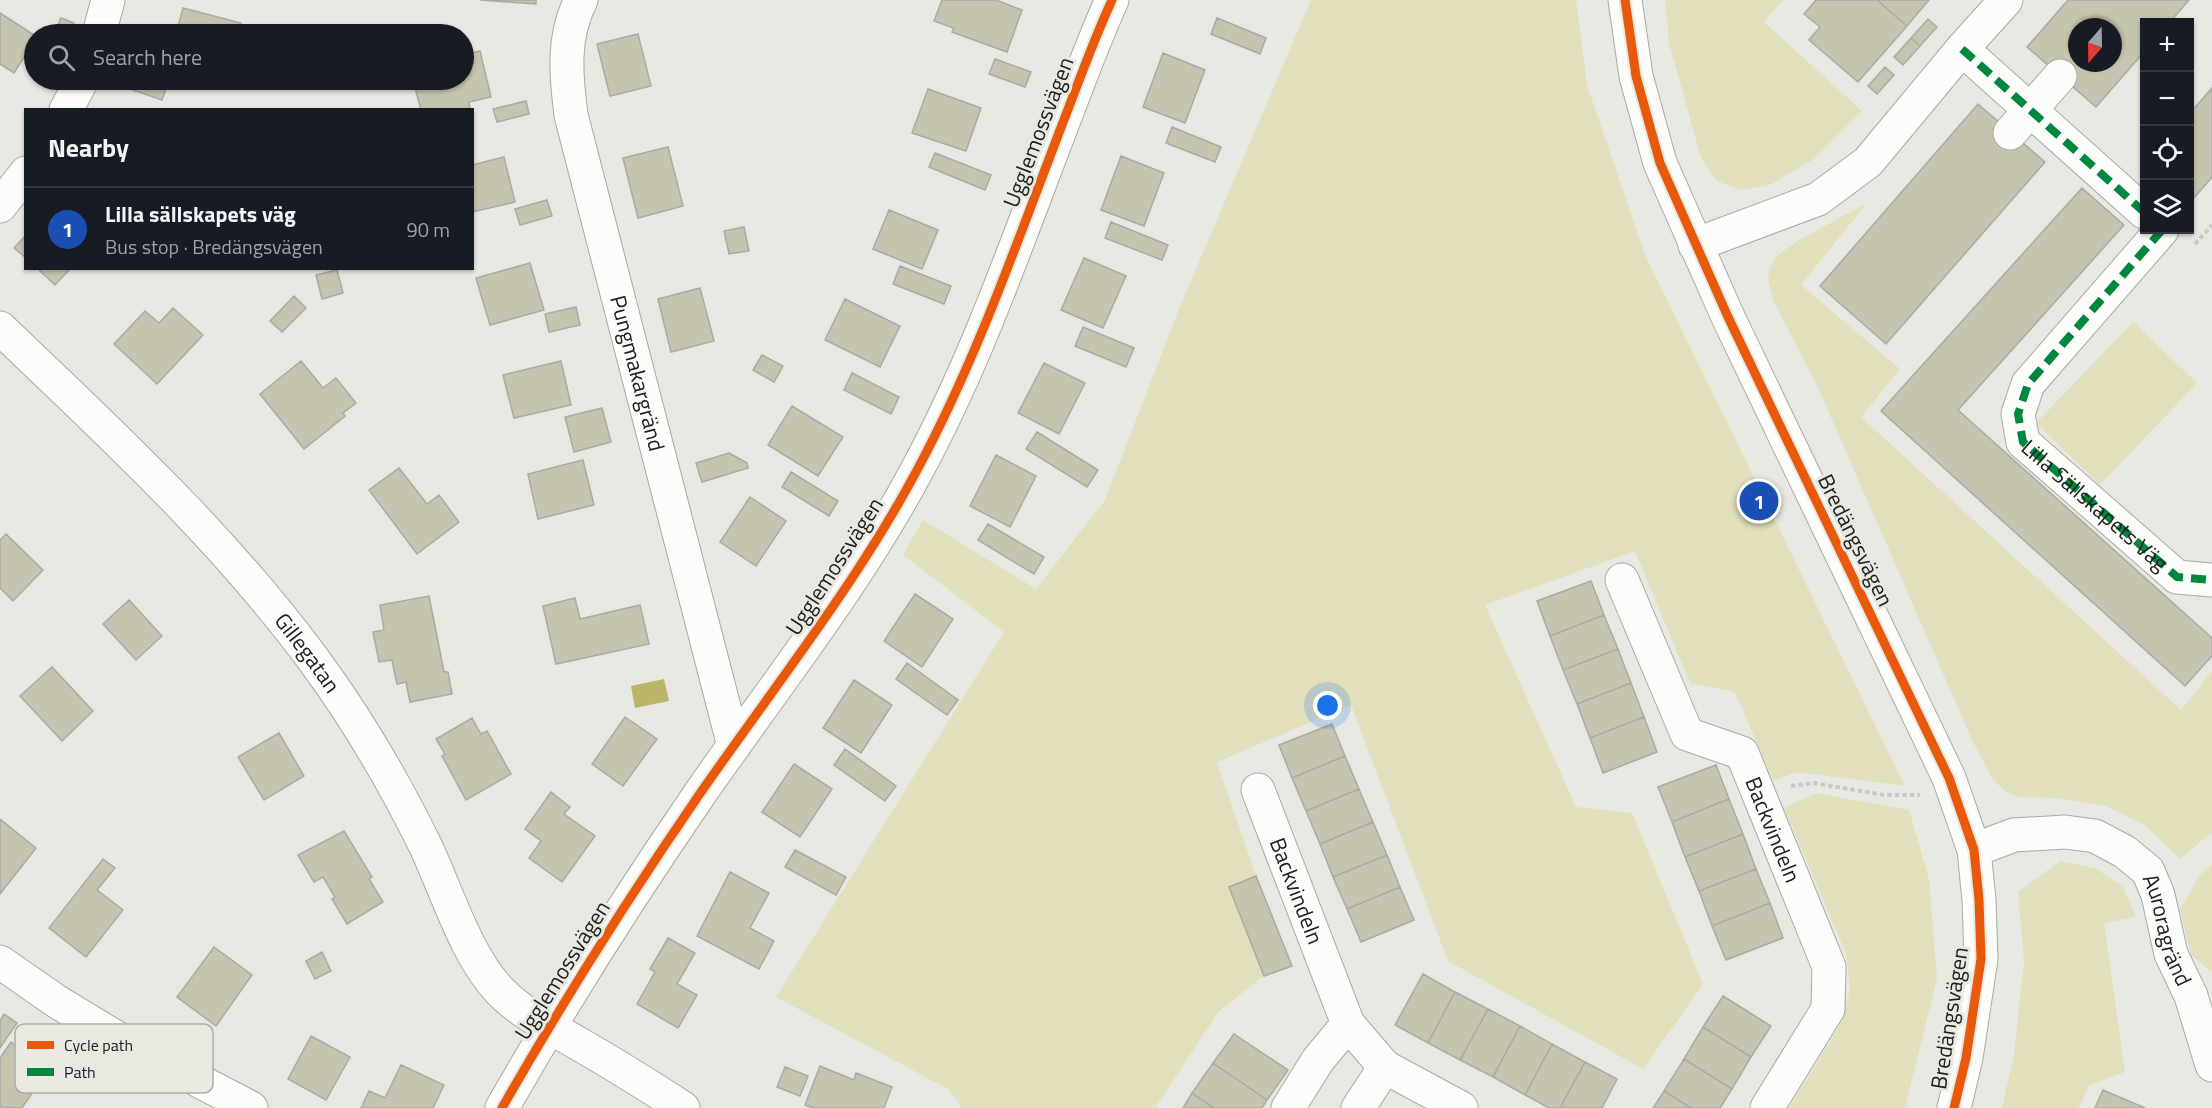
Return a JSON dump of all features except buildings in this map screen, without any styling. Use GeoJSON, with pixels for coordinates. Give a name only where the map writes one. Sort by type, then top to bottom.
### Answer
{"type":"FeatureCollection","features":[{"type":"Feature","properties":{"kind":"street"},"geometry":{"type":"LineString","coordinates":[[102,24],[108,0]]}},
{"type":"Feature","properties":{"kind":"street","name":"Pungmakargränd"},"geometry":{"type":"LineString","coordinates":[[581,0],[572,22],[567,46],[567,85],[571,116],[734,746]]}},
{"type":"Feature","properties":{"kind":"street","name":"Ugglemossvägen"},"geometry":{"type":"LineString","coordinates":[[502,1108],[593,953],[853,575],[878,537],[921,462],[948,409],[982,330],[1112,0]]}},
{"type":"Feature","properties":{"kind":"street","name":"Bredängsvägen"},"geometry":{"type":"LineString","coordinates":[[1625,0],[1636,76],[1660,163],[1695,245],[1949,778],[1974,850],[1981,959],[1966,1058],[1954,1108]]}},
{"type":"Feature","properties":{"kind":"street"},"geometry":{"type":"LineString","coordinates":[[1695,245],[1818,199],[1868,162],[2006,0]]}},
{"type":"Feature","properties":{"kind":"street"},"geometry":{"type":"LineString","coordinates":[[1962,49],[2021,121],[2140,208]]}},
{"type":"Feature","properties":{"kind":"street"},"geometry":{"type":"LineString","coordinates":[[2021,121],[2060,76]]}},
{"type":"Feature","properties":{"kind":"street"},"geometry":{"type":"LineString","coordinates":[[67,108],[77,90]]}},
{"type":"Feature","properties":{"kind":"street"},"geometry":{"type":"LineString","coordinates":[[0,206],[24,176]]}},
{"type":"Feature","properties":{"kind":"street","name":"Lilla Sällskapets Väg"},"geometry":{"type":"LineString","coordinates":[[2159,234],[2028,384],[2018,414],[2023,441],[2177,577],[2212,580]]}},
{"type":"Feature","properties":{"kind":"street","name":"Gillegatan"},"geometry":{"type":"LineString","coordinates":[[0,328],[214,538],[306,651],[359,726],[391,780],[426,848],[475,955],[499,990],[523,1011],[549,1026]]}},
{"type":"Feature","properties":{"kind":"street","name":"Backvindeln"},"geometry":{"type":"LineString","coordinates":[[1622,580],[1687,734],[1742,753],[1829,967],[1828,1009],[1767,1108]]}},
{"type":"Feature","properties":{"kind":"street","name":"Backvindeln"},"geometry":{"type":"LineString","coordinates":[[1258,790],[1348,1024],[1385,1067],[1461,1108]]}},
{"type":"Feature","properties":{"kind":"street","name":"Auroragränd"},"geometry":{"type":"LineString","coordinates":[[1974,850],[2014,835],[2065,832],[2095,836],[2125,852],[2148,871],[2158,895],[2171,954],[2191,996],[2212,1065]]}},
{"type":"Feature","properties":{"kind":"street"},"geometry":{"type":"LineString","coordinates":[[0,963],[94,1024]]}},
{"type":"Feature","properties":{"kind":"street"},"geometry":{"type":"LineString","coordinates":[[1288,1108],[1318,1060],[1348,1024]]}},
{"type":"Feature","properties":{"kind":"street"},"geometry":{"type":"LineString","coordinates":[[549,1026],[683,1108]]}},
{"type":"Feature","properties":{"kind":"street"},"geometry":{"type":"LineString","coordinates":[[1358,1108],[1385,1067]]}},
{"type":"Feature","properties":{"kind":"street"},"geometry":{"type":"LineString","coordinates":[[213,1088],[251,1108]]}},
{"type":"Feature","properties":{"kind":"path"},"geometry":{"type":"LineString","coordinates":[[2195,244],[2212,225]]}},
{"type":"Feature","properties":{"kind":"path"},"geometry":{"type":"LineString","coordinates":[[1763,805],[1794,784],[1814,783],[1884,795],[1920,796],[1949,778]]}},
{"type":"Feature","properties":{"kind":"shaded area"},"geometry":{"type":"Polygon","coordinates":[[[1311,0],[1576,0],[1587,85],[1645,255],[1905,786],[1797,772],[1773,781],[1735,692],[1690,683],[1635,551],[1485,605],[1576,807],[1632,813],[1703,984],[1643,1069],[1448,961],[1351,705],[1217,762],[1256,876],[1229,887],[1264,976],[1219,1011],[1155,1108],[963,1108],[948,1089],[776,997],[1004,632],[903,555],[923,520],[1036,589],[1105,500],[1179,309],[1311,0]]]}},
{"type":"Feature","properties":{"kind":"shaded area"},"geometry":{"type":"Polygon","coordinates":[[[1665,0],[1783,0],[1764,22],[1862,111],[1814,159],[1770,185],[1741,190],[1717,181],[1701,158],[1669,43],[1665,0]]]}},
{"type":"Feature","properties":{"kind":"shaded area"},"geometry":{"type":"Polygon","coordinates":[[[1867,203],[1801,285],[1900,369],[1861,417],[2181,710],[2212,671],[2212,832],[2180,859],[2146,826],[2106,806],[2056,798],[2019,797],[2006,792],[1993,780],[1972,740],[1819,390],[1774,302],[1768,280],[1770,268],[1777,256],[1799,240],[1867,203]]]}},
{"type":"Feature","properties":{"kind":"shaded area"},"geometry":{"type":"Polygon","coordinates":[[[2133,322],[2197,383],[2100,485],[2036,423],[2133,322]]]}},
{"type":"Feature","properties":{"kind":"shaded area"},"geometry":{"type":"Polygon","coordinates":[[[664,679],[669,701],[635,708],[631,686],[664,679]]]}},
{"type":"Feature","properties":{"kind":"shaded area"},"geometry":{"type":"Polygon","coordinates":[[[1816,793],[1909,810],[1929,879],[1937,978],[1905,1108],[1789,1108],[1839,1027],[1850,990],[1846,954],[1784,808],[1816,793]]]}},
{"type":"Feature","properties":{"kind":"shaded area"},"geometry":{"type":"Polygon","coordinates":[[[2060,861],[2095,868],[2123,887],[2136,917],[2104,923],[2125,1072],[2089,1085],[2079,1108],[2002,1108],[2014,1054],[2024,961],[2018,892],[2060,861]]]}},
{"type":"Feature","properties":{"kind":"shaded area"},"geometry":{"type":"Polygon","coordinates":[[[2212,864],[2212,972],[2191,955],[2180,909],[2200,875],[2212,864]]]}},
{"type":"Feature","properties":{"kind":"marked path"},"geometry":{"type":"LineString","coordinates":[[1962,49],[2140,208]]}},
{"type":"Feature","properties":{"kind":"marked path"},"geometry":{"type":"LineString","coordinates":[[2159,234],[2028,384],[2018,414],[2023,442],[2177,577],[2212,580]]}},
{"type":"Feature","properties":{"kind":"cycle path"},"geometry":{"type":"LineString","coordinates":[[502,1108],[622,911],[699,795],[867,556],[916,472],[979,340],[1088,56],[1112,0]]}},
{"type":"Feature","properties":{"kind":"cycle path"},"geometry":{"type":"LineString","coordinates":[[1625,0],[1636,76],[1660,163],[1728,317],[1949,778],[1974,850],[1981,959],[1966,1058],[1954,1108]]}},
{"type":"Feature","properties":{"kind":"place","name":"Lilla sällskapets väg"},"geometry":{"type":"Point","coordinates":[1759,501]}}]}
